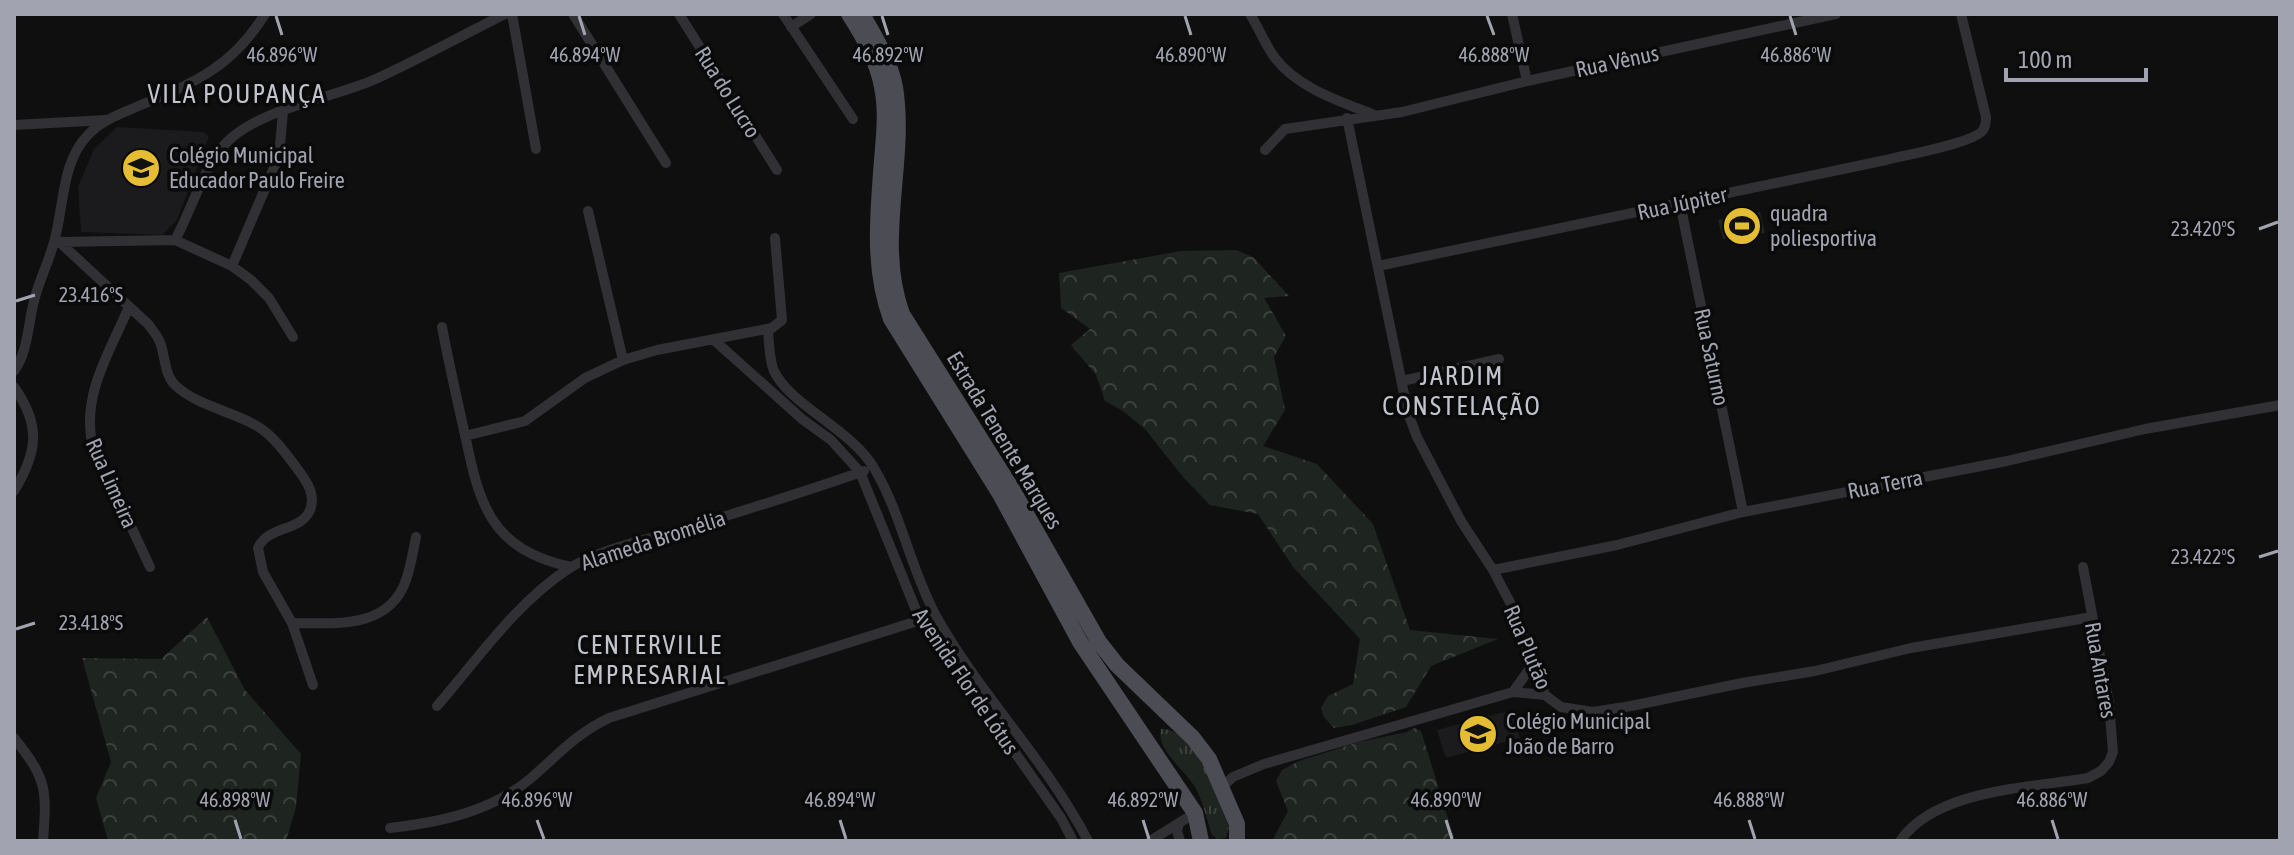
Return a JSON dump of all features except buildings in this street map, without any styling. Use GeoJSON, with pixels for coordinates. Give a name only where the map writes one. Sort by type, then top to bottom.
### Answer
{"type":"FeatureCollection","features":[{"type":"Feature","properties":{"kind":"main road","name":"Estrada Tenente Marques"},"geometry":{"type":"LineString","coordinates":[[849,14],[872,55],[883,90],[885,130],[876,251],[883,298],[891,319],[1000,494],[1080,642],[1195,813],[1201,841]]}},
{"type":"Feature","properties":{"kind":"main road","name":"Estrada Tenente Marques"},"geometry":{"type":"LineString","coordinates":[[862,14],[881,48],[895,88],[897,130],[889,249],[895,295],[902,314],[1012,489],[1099,642],[1123,672],[1201,748],[1213,767],[1237,824],[1236,840]]}},
{"type":"Feature","properties":{"kind":"main road"},"geometry":{"type":"LineString","coordinates":[[1153,750],[1153,733],[1157,727],[1163,724],[1183,730]]}},
{"type":"Feature","properties":{"kind":"street"},"geometry":{"type":"LineString","coordinates":[[14,371],[25,347],[34,300],[58,240],[61,200],[76,154],[87,135],[108,120],[196,82],[236,54],[265,14]]}},
{"type":"Feature","properties":{"kind":"street"},"geometry":{"type":"LineString","coordinates":[[175,240],[214,159],[227,142],[251,125],[376,79],[505,14]]}},
{"type":"Feature","properties":{"kind":"street"},"geometry":{"type":"LineString","coordinates":[[512,14],[536,149]]}},
{"type":"Feature","properties":{"kind":"street"},"geometry":{"type":"LineString","coordinates":[[573,14],[666,163]]}},
{"type":"Feature","properties":{"kind":"street","name":"Rua do Lucro"},"geometry":{"type":"LineString","coordinates":[[679,14],[777,170]]}},
{"type":"Feature","properties":{"kind":"street"},"geometry":{"type":"LineString","coordinates":[[783,14],[853,119]]}},
{"type":"Feature","properties":{"kind":"street"},"geometry":{"type":"LineString","coordinates":[[791,27],[811,14]]}},
{"type":"Feature","properties":{"kind":"street"},"geometry":{"type":"LineString","coordinates":[[1250,14],[1275,57],[1287,70],[1322,94],[1374,115]]}},
{"type":"Feature","properties":{"kind":"street"},"geometry":{"type":"LineString","coordinates":[[1512,14],[1527,81]]}},
{"type":"Feature","properties":{"kind":"street","name":"Rua Vênus"},"geometry":{"type":"LineString","coordinates":[[1265,150],[1285,129],[1402,112],[1527,81],[1836,14]]}},
{"type":"Feature","properties":{"kind":"street","name":"Rua Júpiter"},"geometry":{"type":"LineString","coordinates":[[1378,266],[1951,145],[1983,131],[1986,117],[1961,14]]}},
{"type":"Feature","properties":{"kind":"street"},"geometry":{"type":"LineString","coordinates":[[232,266],[279,156],[283,112]]}},
{"type":"Feature","properties":{"kind":"street","name":"Rua Plutão"},"geometry":{"type":"LineString","coordinates":[[1347,118],[1408,413],[1417,437],[1461,521],[1493,570],[1514,610],[1545,695],[1561,707],[1574,711],[1619,708],[1815,671],[1911,648],[2092,617]]}},
{"type":"Feature","properties":{"kind":"street"},"geometry":{"type":"LineString","coordinates":[[14,125],[108,120]]}},
{"type":"Feature","properties":{"kind":"street","name":"Rua Saturno"},"geometry":{"type":"LineString","coordinates":[[1680,203],[1743,512]]}},
{"type":"Feature","properties":{"kind":"street"},"geometry":{"type":"LineString","coordinates":[[588,211],[623,360]]}},
{"type":"Feature","properties":{"kind":"street"},"geometry":{"type":"LineString","coordinates":[[465,436],[525,421],[585,378],[623,360],[657,350],[768,329],[782,320],[775,238]]}},
{"type":"Feature","properties":{"kind":"street"},"geometry":{"type":"LineString","coordinates":[[58,240],[175,240],[232,266],[251,280],[269,298],[293,337]]}},
{"type":"Feature","properties":{"kind":"street"},"geometry":{"type":"LineString","coordinates":[[58,240],[148,324],[159,338],[169,377],[175,385],[261,428],[276,441],[307,482],[312,495],[307,516],[267,534],[258,548],[263,572],[292,623],[313,685]]}},
{"type":"Feature","properties":{"kind":"street","name":"Rua Limeira"},"geometry":{"type":"LineString","coordinates":[[129,307],[92,390],[88,425],[92,443],[150,567]]}},
{"type":"Feature","properties":{"kind":"street"},"geometry":{"type":"LineString","coordinates":[[442,327],[477,490],[486,511],[498,529],[513,542],[536,555],[571,567]]}},
{"type":"Feature","properties":{"kind":"street","name":"Avenida Flor de Lótus"},"geometry":{"type":"LineString","coordinates":[[768,329],[773,368],[778,378],[852,441],[874,467],[936,614],[1088,841]]}},
{"type":"Feature","properties":{"kind":"street","name":"Avenida Flor de Lótus"},"geometry":{"type":"LineString","coordinates":[[714,340],[802,419],[831,440],[860,472],[920,620],[1034,779],[1073,841]]}},
{"type":"Feature","properties":{"kind":"street"},"geometry":{"type":"LineString","coordinates":[[1402,381],[1499,359]]}},
{"type":"Feature","properties":{"kind":"street"},"geometry":{"type":"LineString","coordinates":[[14,387],[33,422],[34,437],[24,475],[14,491]]}},
{"type":"Feature","properties":{"kind":"street","name":"Rua Terra"},"geometry":{"type":"LineString","coordinates":[[1493,570],[1617,545],[1743,512],[2007,461],[2145,429],[2280,405]]}},
{"type":"Feature","properties":{"kind":"street","name":"Alameda Bromélia"},"geometry":{"type":"LineString","coordinates":[[437,706],[507,625],[543,588],[571,567],[614,549],[874,467]]}},
{"type":"Feature","properties":{"kind":"street"},"geometry":{"type":"LineString","coordinates":[[292,623],[359,621],[390,607],[406,581],[416,537]]}},
{"type":"Feature","properties":{"kind":"street","name":"Rua Antares"},"geometry":{"type":"LineString","coordinates":[[1900,841],[1917,821],[1947,804],[2088,778],[2109,762],[2113,752],[2109,703],[2083,567]]}},
{"type":"Feature","properties":{"kind":"street"},"geometry":{"type":"LineString","coordinates":[[390,828],[447,819],[492,804],[530,779],[581,732],[609,718],[936,614]]}},
{"type":"Feature","properties":{"kind":"street"},"geometry":{"type":"LineString","coordinates":[[1513,692],[1533,664]]}},
{"type":"Feature","properties":{"kind":"street"},"geometry":{"type":"LineString","coordinates":[[1213,767],[1231,770],[1264,764],[1513,692],[1545,695]]}},
{"type":"Feature","properties":{"kind":"street"},"geometry":{"type":"LineString","coordinates":[[14,738],[36,765],[42,778],[45,805],[43,841]]}},
{"type":"Feature","properties":{"kind":"street"},"geometry":{"type":"LineString","coordinates":[[1222,787],[1233,777],[1264,764]]}},
{"type":"Feature","properties":{"kind":"street"},"geometry":{"type":"LineString","coordinates":[[1150,841],[1195,813]]}},
{"type":"Feature","properties":{"kind":"street"},"geometry":{"type":"LineString","coordinates":[[1179,824],[1177,831],[1180,841]]}},
{"type":"Feature","properties":{"kind":"shaded area","name":"Colégio Municipal Educador Paulo Freire"},"geometry":{"type":"Polygon","coordinates":[[[117,127],[203,132],[209,136],[177,220],[162,235],[81,232],[78,187],[94,149],[117,127]]]}},
{"type":"Feature","properties":{"kind":"shaded area","name":"Colégio Municipal João de Barro"},"geometry":{"type":"Polygon","coordinates":[[[1511,710],[1520,738],[1446,758],[1437,730],[1511,710]]]}},
{"type":"Feature","properties":{"kind":"green space","name":"quadra poliesportiva"},"geometry":{"type":"Polygon","coordinates":[[[1760,212],[1765,233],[1723,239],[1718,220],[1760,212]]]}},
{"type":"Feature","properties":{"kind":"green space"},"geometry":{"type":"Polygon","coordinates":[[[1236,250],[1253,257],[1289,296],[1264,298],[1286,336],[1274,357],[1285,410],[1263,446],[1317,464],[1373,524],[1410,630],[1498,639],[1431,666],[1406,707],[1352,725],[1334,728],[1321,708],[1328,696],[1353,684],[1360,639],[1293,567],[1258,514],[1210,505],[1145,429],[1105,401],[1096,375],[1071,345],[1090,329],[1061,308],[1059,273],[1181,251],[1236,250]]]}},
{"type":"Feature","properties":{"kind":"green space"},"geometry":{"type":"Polygon","coordinates":[[[207,617],[245,690],[301,754],[296,807],[286,841],[108,841],[96,798],[111,762],[82,658],[161,659],[207,617]]]}},
{"type":"Feature","properties":{"kind":"green space"},"geometry":{"type":"Polygon","coordinates":[[[1414,728],[1421,731],[1455,841],[1272,841],[1288,811],[1276,781],[1282,770],[1299,761],[1414,728]]]}},
{"type":"Feature","properties":{"kind":"green space"},"geometry":{"type":"Polygon","coordinates":[[[1161,729],[1174,732],[1185,740],[1204,767],[1229,827],[1226,838],[1217,839],[1212,835],[1198,792],[1167,752],[1160,737],[1161,729]]]}},
{"type":"Feature","properties":{"kind":"place","name":"Colégio Municipal Educador Paulo Freire"},"geometry":{"type":"Point","coordinates":[141,168]}},
{"type":"Feature","properties":{"kind":"place","name":"quadra poliesportiva"},"geometry":{"type":"Point","coordinates":[1742,226]}},
{"type":"Feature","properties":{"kind":"place","name":"Colégio Municipal João de Barro"},"geometry":{"type":"Point","coordinates":[1478,734]}},
{"type":"Feature","properties":{"kind":"district","name":"VILA POUPANÇA"},"geometry":{"type":"Point","coordinates":[237,94]}},
{"type":"Feature","properties":{"kind":"district","name":"JARDIM CONSTELAÇÃO"},"geometry":{"type":"Point","coordinates":[1462,391]}},
{"type":"Feature","properties":{"kind":"district","name":"CENTERVILLE EMPRESARIAL"},"geometry":{"type":"Point","coordinates":[650,660]}}]}
